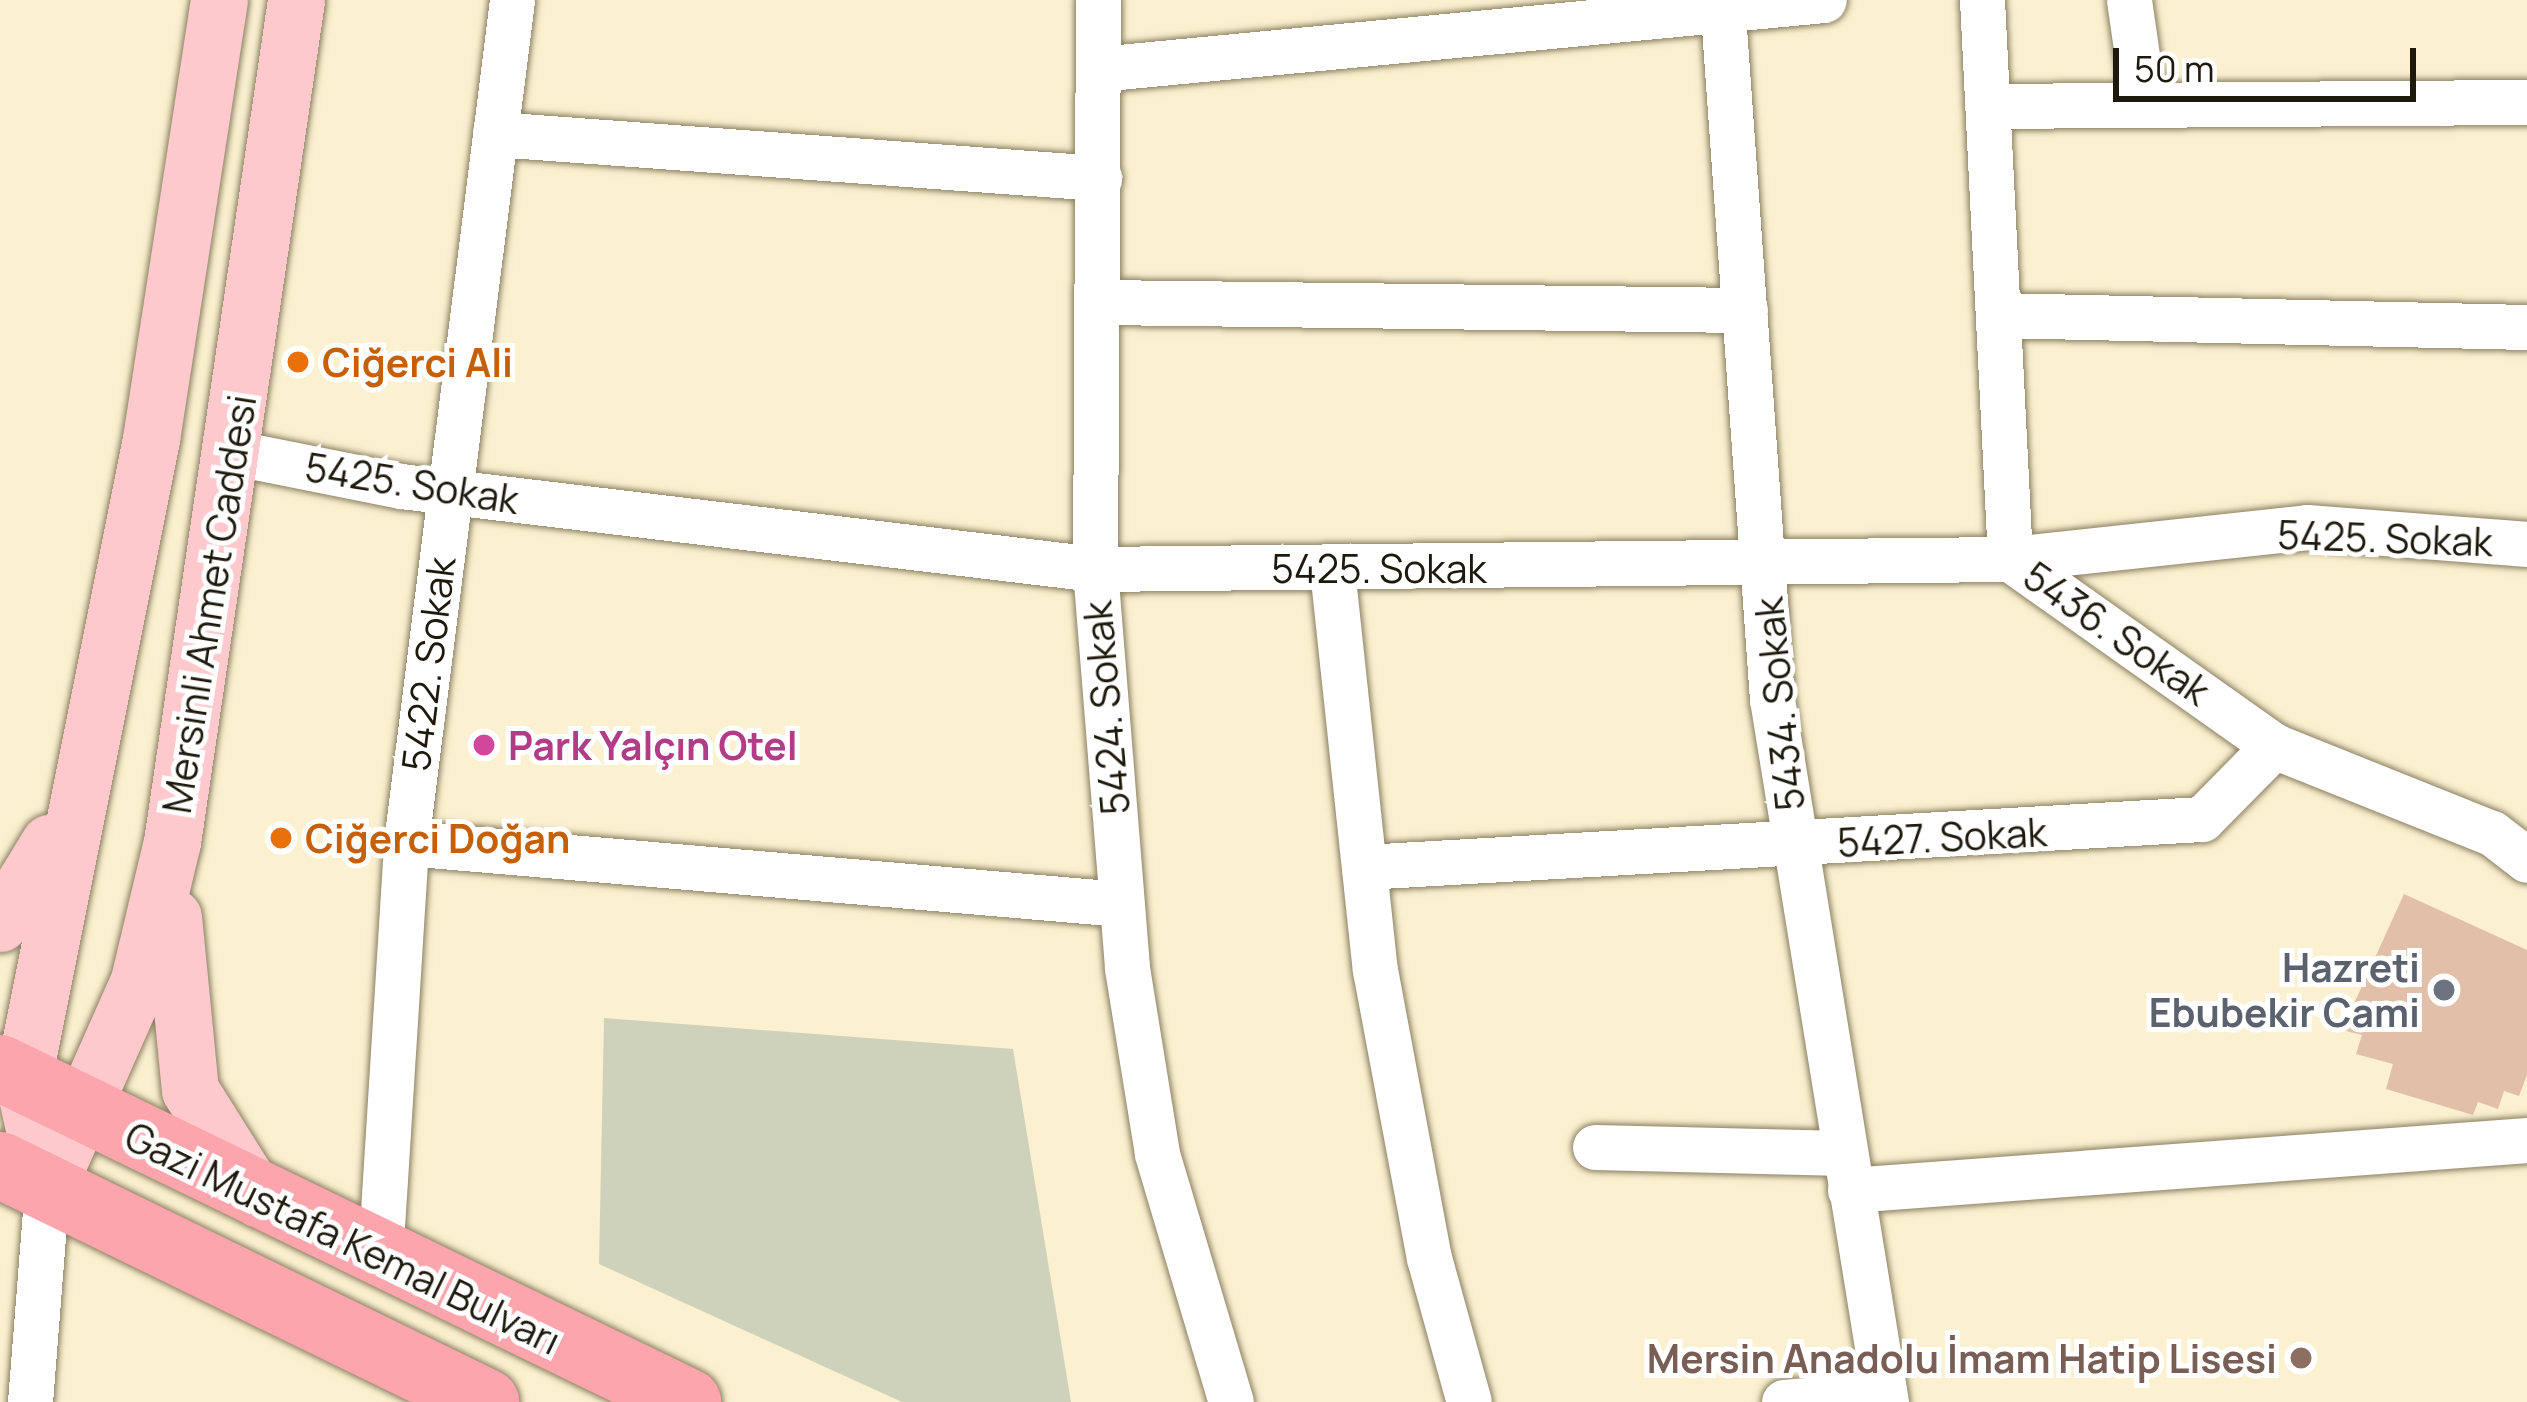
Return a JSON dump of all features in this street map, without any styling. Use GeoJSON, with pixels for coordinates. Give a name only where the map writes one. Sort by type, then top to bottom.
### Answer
{"type":"FeatureCollection","features":[{"type":"Feature","properties":{"kind":"highway","name":"Gazi Mustafa Kemal Bulvarı"},"geometry":{"type":"LineString","coordinates":[[11,1074],[380,1259],[688,1402]]}},
{"type":"Feature","properties":{"kind":"highway"},"geometry":{"type":"LineString","coordinates":[[24,1176],[486,1402]]}},
{"type":"Feature","properties":{"kind":"main road","name":"Mersinli Ahmet Caddesi"},"geometry":{"type":"LineString","coordinates":[[24,1176],[11,1074],[151,439],[218,0]]}},
{"type":"Feature","properties":{"kind":"main road","name":"Mersinli Ahmet Caddesi"},"geometry":{"type":"LineString","coordinates":[[24,1176],[82,1112],[139,980],[172,842],[236,453],[296,0]]}},
{"type":"Feature","properties":{"kind":"main road"},"geometry":{"type":"LineString","coordinates":[[176,273],[249,336]]}},
{"type":"Feature","properties":{"kind":"main road"},"geometry":{"type":"LineString","coordinates":[[0,923],[71,803]]}},
{"type":"Feature","properties":{"kind":"main road"},"geometry":{"type":"LineString","coordinates":[[172,842],[174,984],[190,1090],[258,1198]]}},
{"type":"Feature","properties":{"kind":"street","name":"5422. Sokak"},"geometry":{"type":"LineString","coordinates":[[380,1259],[406,843],[512,0]]}},
{"type":"Feature","properties":{"kind":"street","name":"5424. Sokak"},"geometry":{"type":"LineString","coordinates":[[1098,0],[1095,569],[1121,904],[1157,1154],[1231,1402]]}},
{"type":"Feature","properties":{"kind":"street"},"geometry":{"type":"LineString","coordinates":[[1098,69],[1722,4],[1824,0]]}},
{"type":"Feature","properties":{"kind":"street","name":"5436. Sokak"},"geometry":{"type":"LineString","coordinates":[[1982,0],[2010,559],[2156,654],[2273,746],[2492,833],[2527,860]]}},
{"type":"Feature","properties":{"kind":"street"},"geometry":{"type":"LineString","coordinates":[[2129,0],[2144,104]]}},
{"type":"Feature","properties":{"kind":"street","name":"5434. Sokak"},"geometry":{"type":"LineString","coordinates":[[1722,4],[1772,699],[1885,1398]]}},
{"type":"Feature","properties":{"kind":"street"},"geometry":{"type":"LineString","coordinates":[[1988,106],[2527,102]]}},
{"type":"Feature","properties":{"kind":"street"},"geometry":{"type":"LineString","coordinates":[[495,134],[1099,178]]}},
{"type":"Feature","properties":{"kind":"street"},"geometry":{"type":"LineString","coordinates":[[1100,302],[1745,310]]}},
{"type":"Feature","properties":{"kind":"street"},"geometry":{"type":"LineString","coordinates":[[1998,315],[2527,327]]}},
{"type":"Feature","properties":{"kind":"street","name":"5425. Sokak"},"geometry":{"type":"LineString","coordinates":[[236,453],[450,492],[1095,569],[1765,567],[2010,559],[2307,527],[2527,544]]}},
{"type":"Feature","properties":{"kind":"street"},"geometry":{"type":"LineString","coordinates":[[1332,568],[1364,867],[1429,1258],[1469,1402]]}},
{"type":"Feature","properties":{"kind":"street","name":"5427. Sokak"},"geometry":{"type":"LineString","coordinates":[[1364,867],[1795,846],[2201,819],[2273,746]]}},
{"type":"Feature","properties":{"kind":"street"},"geometry":{"type":"LineString","coordinates":[[406,843],[1121,904]]}},
{"type":"Feature","properties":{"kind":"street"},"geometry":{"type":"LineString","coordinates":[[1595,1147],[1847,1171],[2527,1140]]}},
{"type":"Feature","properties":{"kind":"street","name":"Mersinli Ahmet Caddesi"},"geometry":{"type":"LineString","coordinates":[[24,1176],[30,1402]]}},
{"type":"Feature","properties":{"kind":"street"},"geometry":{"type":"LineString","coordinates":[[1784,1402],[1885,1398]]}},
{"type":"Feature","properties":{"kind":"green space"},"geometry":{"type":"Polygon","coordinates":[[[604,1018],[1013,1049],[1071,1402],[902,1402],[599,1264],[604,1018]]]}},
{"type":"Feature","properties":{"kind":"building","name":"Hazreti Ebubekir Cami"},"geometry":{"type":"Polygon","coordinates":[[[2404,894],[2527,950],[2527,1075],[2519,1096],[2504,1091],[2498,1109],[2478,1102],[2473,1115],[2386,1089],[2393,1064],[2356,1054],[2362,1035],[2342,1030],[2404,894]]]}},
{"type":"Feature","properties":{"kind":"place","name":"Ciğerci Ali"},"geometry":{"type":"Point","coordinates":[298,362]}},
{"type":"Feature","properties":{"kind":"place","name":"Park Yalçın Otel"},"geometry":{"type":"Point","coordinates":[484,745]}},
{"type":"Feature","properties":{"kind":"place","name":"Ciğerci Doğan"},"geometry":{"type":"Point","coordinates":[281,838]}},
{"type":"Feature","properties":{"kind":"place","name":"Hazreti Ebubekir Cami"},"geometry":{"type":"Point","coordinates":[2444,990]}},
{"type":"Feature","properties":{"kind":"place","name":"Mersin Anadolu İmam Hatip Lisesi"},"geometry":{"type":"Point","coordinates":[2301,1358]}}]}
